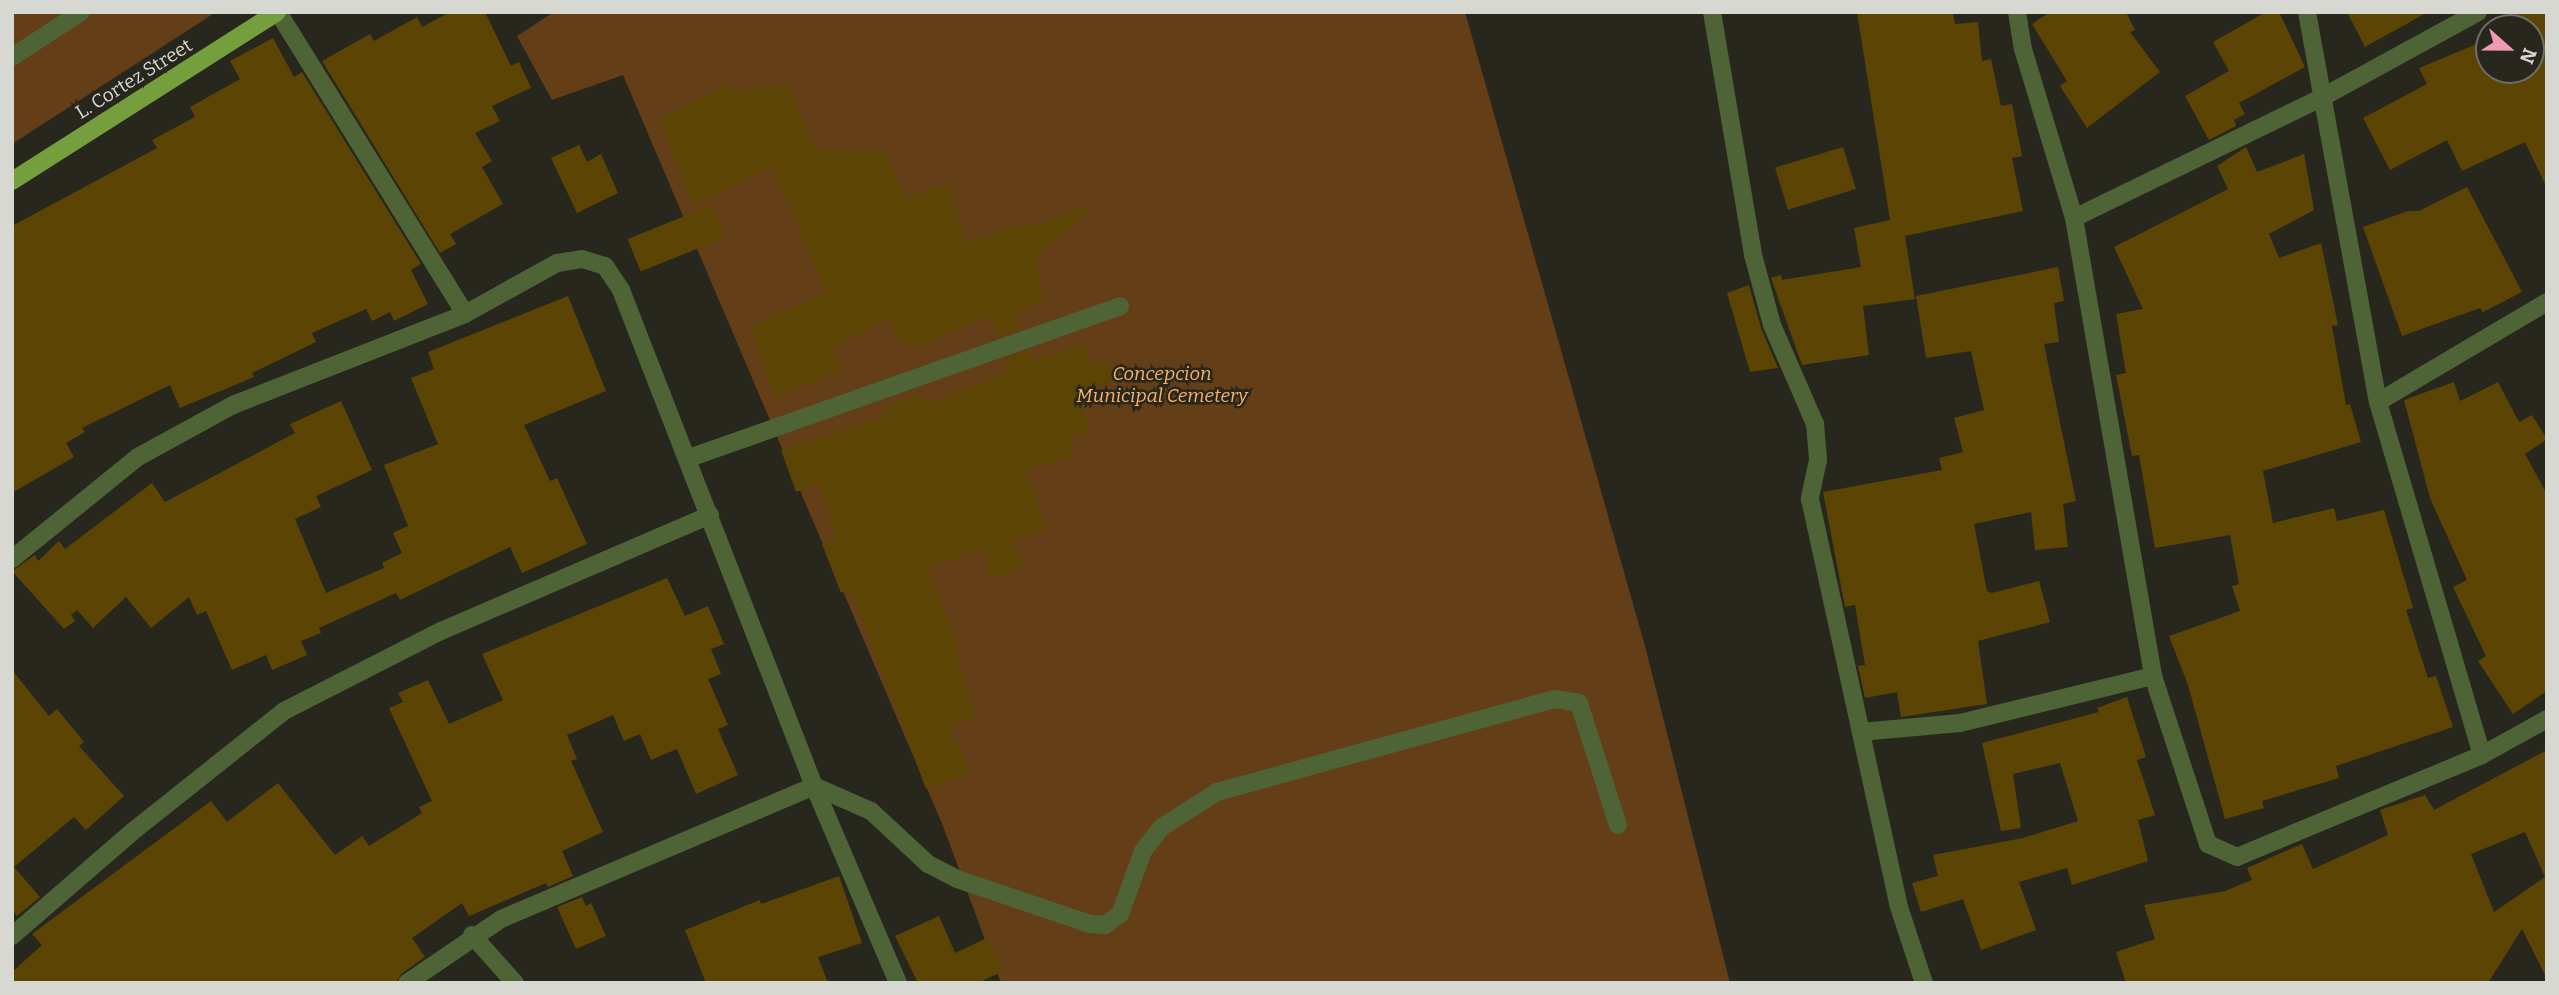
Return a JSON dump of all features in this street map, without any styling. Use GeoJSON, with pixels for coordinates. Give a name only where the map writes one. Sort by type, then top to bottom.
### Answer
{"type":"FeatureCollection","features":[{"type":"Feature","properties":{"kind":"main road","name":"L. Cortez Street"},"geometry":{"type":"LineString","coordinates":[[12,181],[278,12]]}},
{"type":"Feature","properties":{"kind":"street"},"geometry":{"type":"LineString","coordinates":[[12,57],[81,12]]}},
{"type":"Feature","properties":{"kind":"street"},"geometry":{"type":"LineString","coordinates":[[278,12],[465,313]]}},
{"type":"Feature","properties":{"kind":"street"},"geometry":{"type":"LineString","coordinates":[[1712,12],[1753,255],[1772,325],[1815,424],[1818,460],[1810,499],[1898,904],[1924,983]]}},
{"type":"Feature","properties":{"kind":"street"},"geometry":{"type":"LineString","coordinates":[[2017,12],[2022,49],[2074,218],[2153,676],[2208,844],[2237,857],[2482,755],[2547,719]]}},
{"type":"Feature","properties":{"kind":"street"},"geometry":{"type":"LineString","coordinates":[[2307,12],[2378,402],[2482,755]]}},
{"type":"Feature","properties":{"kind":"street"},"geometry":{"type":"LineString","coordinates":[[2074,218],[2321,98],[2478,12]]}},
{"type":"Feature","properties":{"kind":"street"},"geometry":{"type":"LineString","coordinates":[[12,559],[138,457],[175,434],[233,405],[465,313],[557,263],[582,259],[605,266],[621,290],[689,458],[814,786],[898,983]]}},
{"type":"Feature","properties":{"kind":"street"},"geometry":{"type":"LineString","coordinates":[[2378,402],[2547,302]]}},
{"type":"Feature","properties":{"kind":"street"},"geometry":{"type":"LineString","coordinates":[[689,458],[1120,306]]}},
{"type":"Feature","properties":{"kind":"street"},"geometry":{"type":"LineString","coordinates":[[12,936],[132,832],[284,711],[441,631],[710,515]]}},
{"type":"Feature","properties":{"kind":"street"},"geometry":{"type":"LineString","coordinates":[[1861,732],[1959,723],[2153,676]]}},
{"type":"Feature","properties":{"kind":"street"},"geometry":{"type":"LineString","coordinates":[[407,983],[472,935],[814,786],[871,811],[928,864],[957,879],[1090,924],[1105,925],[1120,914],[1143,851],[1162,827],[1217,792],[1555,699],[1579,703],[1618,825]]}},
{"type":"Feature","properties":{"kind":"street"},"geometry":{"type":"LineString","coordinates":[[472,935],[514,983]]}},
{"type":"Feature","properties":{"kind":"green space"},"geometry":{"type":"Polygon","coordinates":[[[12,12],[216,12],[12,144],[12,12]]]}},
{"type":"Feature","properties":{"kind":"green space","name":"Concepcion Municipal Cemetery"},"geometry":{"type":"Polygon","coordinates":[[[554,12],[1465,12],[1645,646],[1730,983],[1001,983],[943,826],[623,75],[552,100],[517,36],[554,12]]]}},
{"type":"Feature","properties":{"kind":"building"},"geometry":{"type":"Polygon","coordinates":[[[450,12],[485,12],[511,66],[519,62],[531,88],[492,106],[500,121],[475,133],[492,161],[482,167],[503,204],[450,234],[456,244],[440,253],[322,61],[370,34],[374,41],[417,17],[422,27],[450,12]]]}},
{"type":"Feature","properties":{"kind":"building"},"geometry":{"type":"Polygon","coordinates":[[[1857,12],[1953,12],[1955,24],[1978,22],[1982,61],[1991,59],[2001,106],[2012,104],[2022,156],[2012,158],[2023,211],[1905,236],[1915,299],[1863,306],[1869,355],[1802,365],[1771,278],[1781,275],[1782,280],[1861,267],[1854,228],[1890,220],[1857,12]]]}},
{"type":"Feature","properties":{"kind":"building"},"geometry":{"type":"Polygon","coordinates":[[[2050,12],[2126,12],[2135,30],[2130,32],[2160,72],[2087,128],[2060,86],[2067,81],[2032,24],[2050,12]]]}},
{"type":"Feature","properties":{"kind":"building"},"geometry":{"type":"Polygon","coordinates":[[[2266,12],[2279,12],[2305,67],[2239,103],[2245,114],[2234,120],[2236,126],[2209,140],[2185,96],[2229,71],[2213,42],[2266,12]]]}},
{"type":"Feature","properties":{"kind":"building"},"geometry":{"type":"Polygon","coordinates":[[[2347,12],[2428,12],[2365,47],[2347,12]]]}},
{"type":"Feature","properties":{"kind":"building"},"geometry":{"type":"Polygon","coordinates":[[[2513,12],[2547,12],[2547,188],[2525,142],[2462,171],[2447,140],[2390,170],[2363,118],[2427,84],[2419,68],[2475,45],[2475,84],[2545,84],[2545,14],[2513,12]]]}},
{"type":"Feature","properties":{"kind":"building"},"geometry":{"type":"Polygon","coordinates":[[[273,38],[294,77],[302,72],[421,264],[411,270],[428,304],[394,321],[390,312],[372,321],[366,309],[312,333],[316,342],[252,373],[254,377],[180,408],[170,385],[82,428],[85,432],[66,443],[74,457],[12,493],[12,226],[157,148],[152,140],[195,117],[190,107],[240,79],[230,61],[273,38]]]}},
{"type":"Feature","properties":{"kind":"building"},"geometry":{"type":"Polygon","coordinates":[[[728,84],[732,91],[789,84],[814,150],[885,151],[905,198],[947,184],[967,243],[1032,221],[1035,227],[1089,204],[1092,209],[1036,257],[1044,296],[1017,315],[1022,329],[999,337],[989,315],[916,348],[896,340],[891,317],[832,348],[842,370],[776,398],[750,327],[825,292],[797,223],[771,167],[693,206],[660,118],[728,84]]]}},
{"type":"Feature","properties":{"kind":"building"},"geometry":{"type":"Polygon","coordinates":[[[579,145],[587,162],[601,154],[618,193],[577,213],[551,158],[579,145]]]}},
{"type":"Feature","properties":{"kind":"building"},"geometry":{"type":"Polygon","coordinates":[[[1843,147],[1856,189],[1788,210],[1775,168],[1843,147]]]}},
{"type":"Feature","properties":{"kind":"building"},"geometry":{"type":"Polygon","coordinates":[[[2246,147],[2257,172],[2304,154],[2314,210],[2269,234],[2279,258],[2321,243],[2338,325],[2332,326],[2346,405],[2350,404],[2361,442],[2263,471],[2273,523],[2334,508],[2337,521],[2384,510],[2413,608],[2406,610],[2428,678],[2436,676],[2453,727],[2336,766],[2339,778],[2262,801],[2264,808],[2225,819],[2188,685],[2169,636],[2240,611],[2232,586],[2239,584],[2230,535],[2155,548],[2139,455],[2132,456],[2116,375],[2126,373],[2116,314],[2143,309],[2114,247],[2228,189],[2217,166],[2246,147]]]}},
{"type":"Feature","properties":{"kind":"building"},"geometry":{"type":"Polygon","coordinates":[[[2467,187],[2522,292],[2483,312],[2480,308],[2402,336],[2363,227],[2408,211],[2419,211],[2467,187]]]}},
{"type":"Feature","properties":{"kind":"building"},"geometry":{"type":"Polygon","coordinates":[[[712,205],[725,237],[641,272],[628,239],[712,205]]]}},
{"type":"Feature","properties":{"kind":"building"},"geometry":{"type":"Polygon","coordinates":[[[2058,267],[2064,301],[2054,303],[2059,342],[2044,344],[2076,501],[2063,504],[2068,547],[2035,550],[2031,512],[1974,524],[1987,591],[1992,593],[2039,581],[2050,622],[1978,641],[1987,704],[1901,717],[1897,692],[1865,698],[1858,666],[1865,665],[1855,605],[1845,607],[1823,492],[1942,470],[1939,458],[1963,452],[1954,418],[1984,410],[1971,351],[1926,358],[1916,296],[2058,267]]]}},
{"type":"Feature","properties":{"kind":"building"},"geometry":{"type":"Polygon","coordinates":[[[1749,285],[1761,328],[1778,368],[1750,372],[1727,293],[1749,285]]]}},
{"type":"Feature","properties":{"kind":"building"},"geometry":{"type":"Polygon","coordinates":[[[568,296],[606,391],[524,425],[550,481],[557,478],[587,544],[522,573],[510,547],[400,600],[396,593],[319,628],[321,633],[301,641],[307,655],[272,670],[266,655],[232,670],[206,611],[197,615],[189,597],[151,628],[126,597],[93,628],[77,610],[71,615],[75,621],[64,629],[12,571],[35,555],[38,561],[59,541],[65,549],[152,483],[165,502],[295,433],[290,424],[341,401],[372,470],[316,496],[321,507],[295,519],[326,593],[384,568],[382,563],[402,553],[393,533],[408,526],[384,465],[438,444],[411,378],[434,369],[428,352],[568,296]]]}},
{"type":"Feature","properties":{"kind":"building"},"geometry":{"type":"Polygon","coordinates":[[[1083,344],[1089,363],[1106,358],[1113,382],[1079,392],[1090,431],[1070,437],[1075,455],[1026,471],[1047,530],[1013,542],[1023,567],[990,579],[983,549],[928,567],[959,650],[955,652],[976,717],[951,726],[969,773],[926,789],[851,589],[841,593],[822,544],[837,538],[818,484],[796,492],[781,450],[886,416],[883,408],[922,393],[923,404],[984,382],[1010,370],[1006,358],[1028,350],[1031,360],[1083,344]]]}},
{"type":"Feature","properties":{"kind":"building"},"geometry":{"type":"Polygon","coordinates":[[[2454,382],[2460,401],[2498,382],[2519,422],[2532,415],[2547,439],[2525,454],[2547,494],[2547,691],[2513,714],[2478,661],[2486,656],[2453,587],[2467,580],[2430,498],[2404,400],[2454,382]]]}},
{"type":"Feature","properties":{"kind":"building"},"geometry":{"type":"Polygon","coordinates":[[[667,578],[685,616],[708,606],[724,644],[711,649],[721,674],[708,679],[728,725],[718,729],[738,775],[696,794],[677,749],[651,760],[640,734],[624,741],[613,715],[567,735],[577,759],[571,761],[603,832],[562,851],[573,876],[548,887],[546,883],[469,916],[462,903],[412,938],[425,957],[401,974],[396,983],[12,983],[12,972],[42,945],[32,934],[211,801],[227,822],[278,783],[335,855],[362,836],[369,846],[422,813],[419,807],[432,801],[389,708],[403,702],[398,693],[428,680],[449,724],[503,700],[482,654],[667,578]]]}},
{"type":"Feature","properties":{"kind":"building"},"geometry":{"type":"Polygon","coordinates":[[[12,670],[49,716],[57,709],[84,742],[79,746],[124,796],[86,830],[74,817],[14,867],[40,897],[17,916],[12,910],[12,670]]]}},
{"type":"Feature","properties":{"kind":"building"},"geometry":{"type":"Polygon","coordinates":[[[2127,697],[2146,757],[2137,760],[2155,815],[2138,820],[2148,861],[2072,885],[2067,868],[2019,882],[2036,930],[1981,950],[1963,899],[1921,912],[1912,883],[1938,876],[1933,855],[2023,838],[2078,821],[2060,763],[2013,774],[2021,828],[2001,831],[1982,743],[2099,712],[2097,708],[2127,697]]]}},
{"type":"Feature","properties":{"kind":"building"},"geometry":{"type":"Polygon","coordinates":[[[2547,750],[2547,979],[2522,929],[2488,983],[2126,983],[2116,952],[2155,939],[2144,905],[2225,891],[2252,880],[2247,868],[2302,844],[2313,869],[2388,835],[2380,810],[2425,795],[2434,810],[2547,750]],[[2525,832],[2471,854],[2494,912],[2545,877],[2525,832]]]}},
{"type":"Feature","properties":{"kind":"building"},"geometry":{"type":"Polygon","coordinates":[[[839,876],[862,943],[818,957],[828,983],[706,983],[685,930],[760,900],[761,904],[839,876]]]}},
{"type":"Feature","properties":{"kind":"building"},"geometry":{"type":"Polygon","coordinates":[[[582,897],[586,906],[591,903],[606,936],[576,949],[557,907],[582,897]]]}},
{"type":"Feature","properties":{"kind":"building"},"geometry":{"type":"Polygon","coordinates":[[[939,916],[955,953],[987,938],[1003,971],[978,983],[918,983],[895,936],[939,916]]]}}]}
